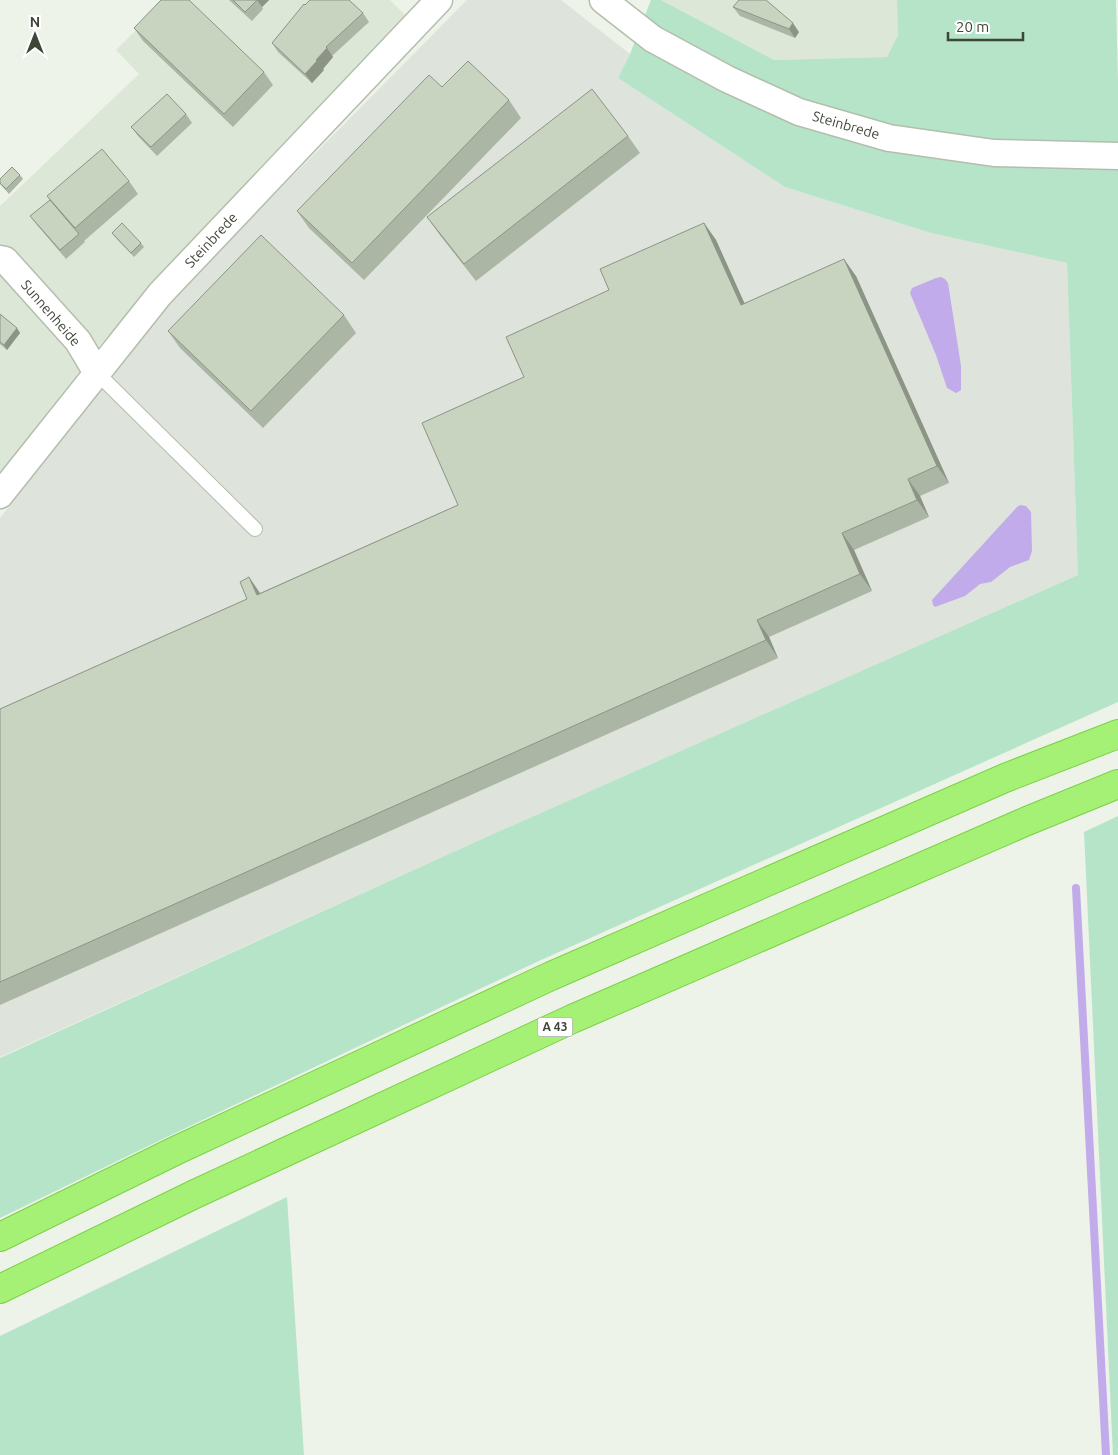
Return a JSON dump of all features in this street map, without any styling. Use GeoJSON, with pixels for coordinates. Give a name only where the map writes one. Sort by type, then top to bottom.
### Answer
{"type":"FeatureCollection","features":[{"type":"Feature","properties":{"kind":"highway"},"geometry":{"type":"LineString","coordinates":[[0,1237],[177,1150],[551,976],[1005,778],[1118,734]]}},
{"type":"Feature","properties":{"kind":"highway","name":"A 43"},"geometry":{"type":"LineString","coordinates":[[0,1289],[196,1194],[572,1019],[1017,825],[1118,784]]}},
{"type":"Feature","properties":{"kind":"street","name":"Steinbrede"},"geometry":{"type":"LineString","coordinates":[[0,495],[160,294],[439,0]]}},
{"type":"Feature","properties":{"kind":"street","name":"Steinbrede"},"geometry":{"type":"LineString","coordinates":[[603,0],[653,39],[727,79],[800,112],[889,138],[984,152],[1118,156]]}},
{"type":"Feature","properties":{"kind":"street","name":"Sunnenheide"},"geometry":{"type":"LineString","coordinates":[[0,259],[5,260],[78,341],[97,372]]}},
{"type":"Feature","properties":{"kind":"lane"},"geometry":{"type":"LineString","coordinates":[[97,372],[255,529]]}},
{"type":"Feature","properties":{"kind":"shaded area"},"geometry":{"type":"Polygon","coordinates":[[[166,0],[390,0],[405,15],[152,286],[99,346],[0,473],[0,206],[139,74],[116,50],[166,0]]]}},
{"type":"Feature","properties":{"kind":"shaded area"},"geometry":{"type":"Polygon","coordinates":[[[467,0],[561,0],[630,54],[618,78],[785,187],[931,233],[1067,263],[1078,575],[482,839],[0,1057],[0,518],[108,382],[169,301],[467,0]]]}},
{"type":"Feature","properties":{"kind":"shaded area"},"geometry":{"type":"Polygon","coordinates":[[[661,0],[897,0],[898,35],[887,57],[773,60],[661,0]]]}},
{"type":"Feature","properties":{"kind":"shaded area"},"geometry":{"type":"Polygon","coordinates":[[[941,277],[948,283],[961,366],[961,390],[956,393],[947,388],[936,355],[910,293],[912,288],[941,277]]]}},
{"type":"Feature","properties":{"kind":"shaded area"},"geometry":{"type":"Polygon","coordinates":[[[1020,505],[1026,506],[1031,512],[1032,551],[1029,560],[1010,567],[991,582],[980,584],[965,596],[935,607],[932,600],[1020,505]]]}},
{"type":"Feature","properties":{"kind":"green space"},"geometry":{"type":"Polygon","coordinates":[[[651,0],[661,0],[774,60],[887,57],[898,35],[897,0],[1116,0],[1118,83],[1118,702],[541,960],[0,1218],[0,1058],[482,839],[1078,575],[1067,263],[931,233],[785,187],[618,78],[630,54],[651,0]]]}},
{"type":"Feature","properties":{"kind":"green space"},"geometry":{"type":"Polygon","coordinates":[[[1118,816],[1118,1455],[1113,1455],[1084,832],[1118,816]]]}},
{"type":"Feature","properties":{"kind":"green space"},"geometry":{"type":"Polygon","coordinates":[[[287,1197],[304,1455],[0,1455],[0,1336],[287,1197]]]}},
{"type":"Feature","properties":{"kind":"building"},"geometry":{"type":"Polygon","coordinates":[[[161,0],[189,0],[264,72],[224,114],[134,28],[161,0]]]}},
{"type":"Feature","properties":{"kind":"building"},"geometry":{"type":"Polygon","coordinates":[[[233,0],[257,0],[245,12],[233,0]]]}},
{"type":"Feature","properties":{"kind":"building"},"geometry":{"type":"Polygon","coordinates":[[[310,0],[349,0],[363,13],[326,47],[305,74],[272,43],[304,4],[310,0]]]}},
{"type":"Feature","properties":{"kind":"building"},"geometry":{"type":"Polygon","coordinates":[[[739,0],[766,0],[793,23],[789,29],[733,7],[739,0]]]}},
{"type":"Feature","properties":{"kind":"building"},"geometry":{"type":"Polygon","coordinates":[[[468,61],[509,100],[352,263],[297,211],[429,75],[442,87],[468,61]]]}},
{"type":"Feature","properties":{"kind":"building"},"geometry":{"type":"Polygon","coordinates":[[[592,89],[628,136],[464,264],[427,217],[592,89]]]}},
{"type":"Feature","properties":{"kind":"building"},"geometry":{"type":"Polygon","coordinates":[[[167,94],[186,114],[151,147],[131,127],[167,94]]]}},
{"type":"Feature","properties":{"kind":"building"},"geometry":{"type":"Polygon","coordinates":[[[102,149],[129,181],[75,228],[47,196],[102,149]]]}},
{"type":"Feature","properties":{"kind":"building"},"geometry":{"type":"Polygon","coordinates":[[[12,167],[20,175],[6,189],[0,183],[0,179],[12,167]]]}},
{"type":"Feature","properties":{"kind":"building"},"geometry":{"type":"Polygon","coordinates":[[[50,200],[79,234],[60,250],[30,216],[50,200]]]}},
{"type":"Feature","properties":{"kind":"building"},"geometry":{"type":"Polygon","coordinates":[[[122,223],[141,243],[131,253],[112,233],[122,223]]]}},
{"type":"Feature","properties":{"kind":"building"},"geometry":{"type":"Polygon","coordinates":[[[704,223],[741,305],[844,259],[937,466],[908,479],[917,500],[842,533],[860,574],[757,620],[766,640],[0,982],[0,709],[247,599],[240,582],[249,577],[257,595],[458,505],[422,423],[524,377],[506,337],[609,290],[600,269],[704,223]]]}},
{"type":"Feature","properties":{"kind":"building"},"geometry":{"type":"Polygon","coordinates":[[[261,235],[344,315],[251,411],[168,331],[261,235]]]}},
{"type":"Feature","properties":{"kind":"building"},"geometry":{"type":"Polygon","coordinates":[[[0,314],[17,328],[4,345],[0,342],[0,314]]]}},
{"type":"Feature","properties":{"kind":"waterway"},"geometry":{"type":"LineString","coordinates":[[1076,888],[1106,1455]]}}]}
